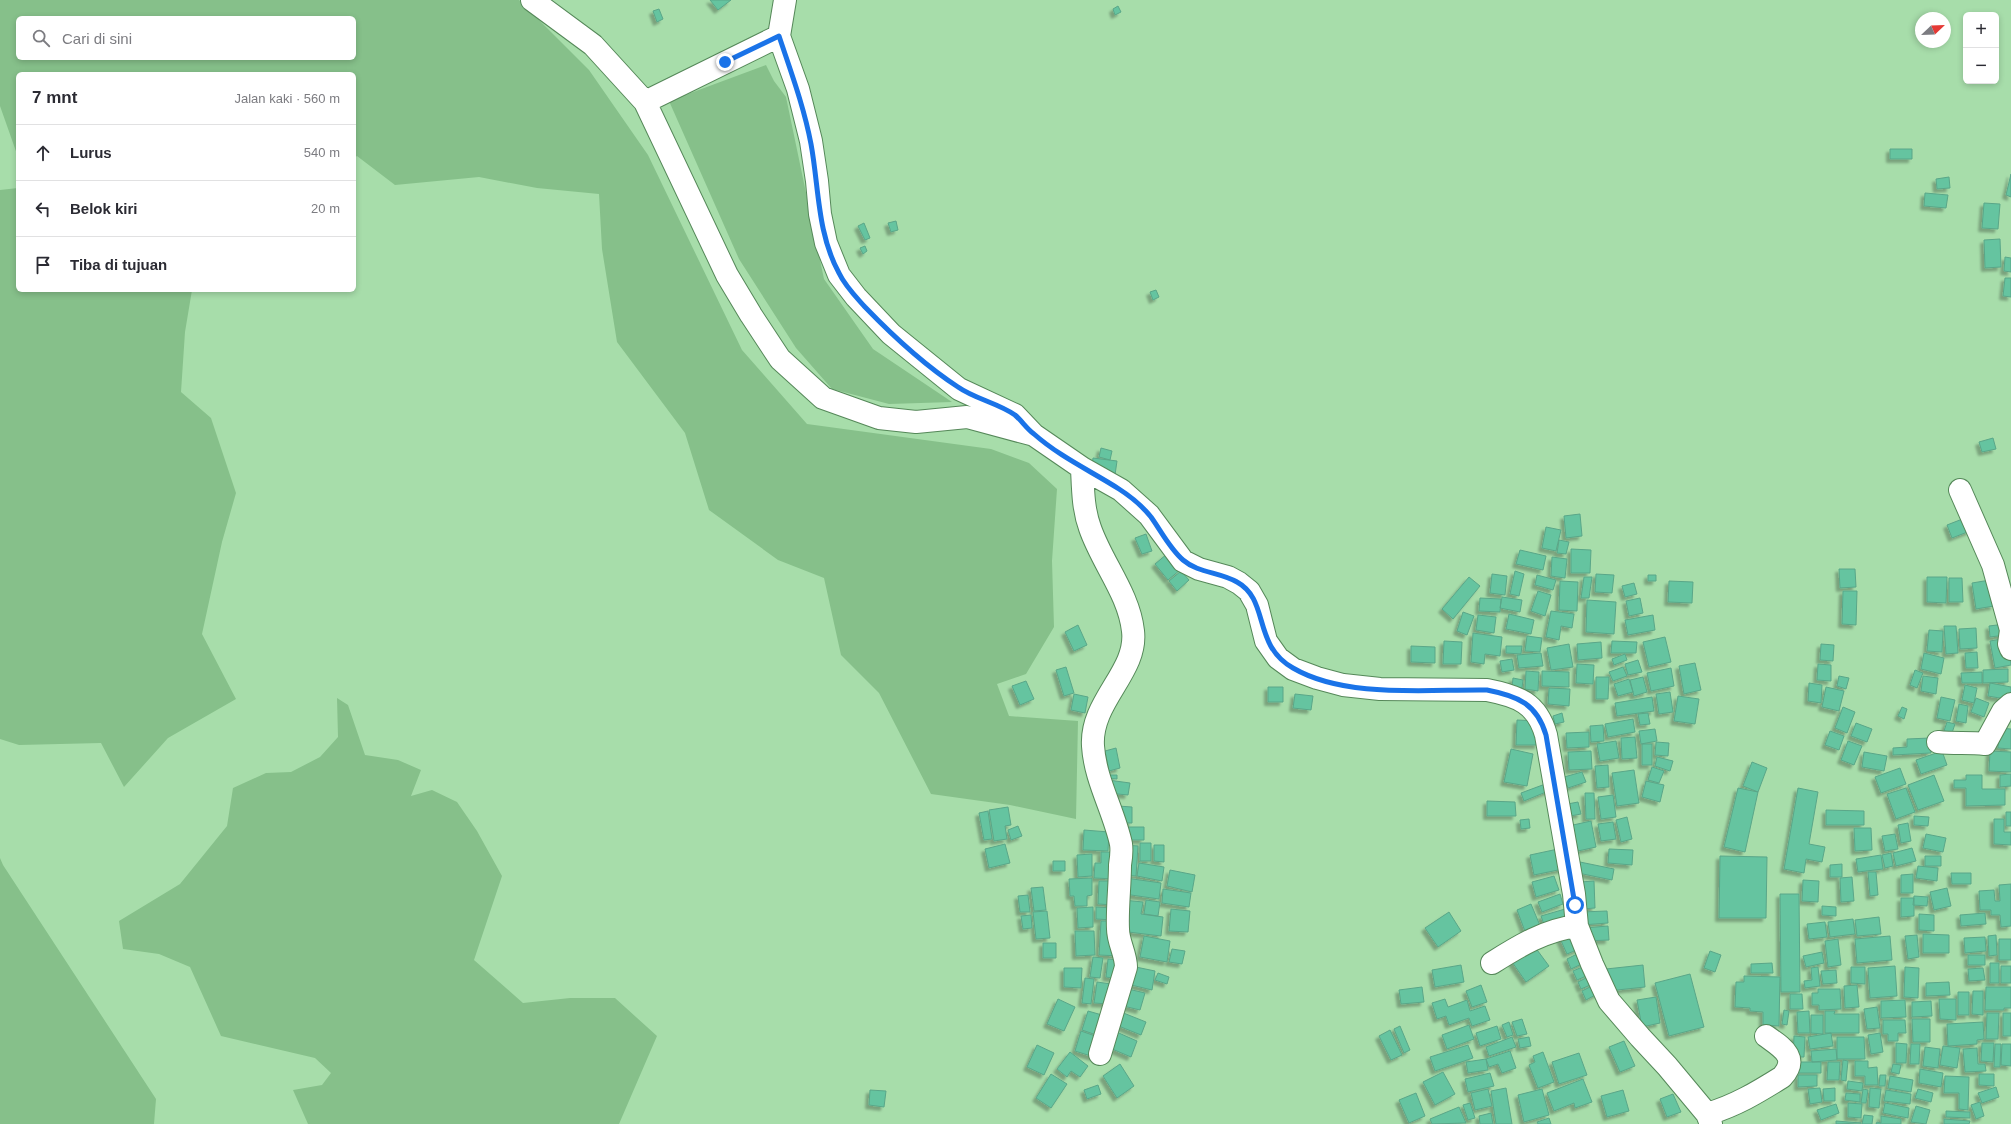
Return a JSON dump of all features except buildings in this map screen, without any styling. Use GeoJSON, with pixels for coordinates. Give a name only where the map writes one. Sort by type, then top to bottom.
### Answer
{"type":"FeatureCollection","features":[{"type":"Feature","properties":{"kind":"street"},"geometry":{"type":"LineString","coordinates":[[532,0],[593,45],[645,102],[727,274],[751,315],[780,359],[823,398],[879,418],[916,422],[967,418],[1034,435]]}},
{"type":"Feature","properties":{"kind":"street"},"geometry":{"type":"LineString","coordinates":[[785,0],[779,36],[798,90],[811,141],[820,214],[826,243],[839,275],[856,297],[891,334],[959,389],[1015,415],[1034,435],[1082,468],[1121,490],[1149,514],[1183,561],[1199,569],[1228,577],[1249,591],[1257,605],[1266,641],[1278,658],[1293,669],[1317,678],[1343,685],[1380,689],[1487,690],[1504,693],[1528,703],[1542,721],[1546,735],[1574,894],[1577,926],[1609,1001],[1640,1037],[1668,1066],[1709,1119],[1727,1108],[1745,1100],[1787,1073],[1789,1059],[1787,1052],[1766,1036]]}},
{"type":"Feature","properties":{"kind":"street"},"geometry":{"type":"LineString","coordinates":[[645,102],[779,36]]}},
{"type":"Feature","properties":{"kind":"street"},"geometry":{"type":"LineString","coordinates":[[1082,468],[1084,507],[1090,528],[1124,602],[1133,630],[1134,644],[1123,670],[1097,716],[1094,729],[1093,745],[1096,768],[1121,846],[1118,929],[1125,954],[1126,967],[1100,1054]]}},
{"type":"Feature","properties":{"kind":"street"},"geometry":{"type":"LineString","coordinates":[[1960,490],[1993,565],[2011,630],[2011,649]]}},
{"type":"Feature","properties":{"kind":"street"},"geometry":{"type":"LineString","coordinates":[[1938,742],[1953,744],[1968,742],[1986,744],[2003,711],[2011,704]]}},
{"type":"Feature","properties":{"kind":"street"},"geometry":{"type":"LineString","coordinates":[[1492,963],[1530,940],[1566,928],[1577,926]]}},
{"type":"Feature","properties":{"kind":"green space"},"geometry":{"type":"Polygon","coordinates":[[[0,0],[519,0],[589,70],[648,155],[742,350],[807,424],[991,449],[1029,463],[1057,489],[1052,561],[1054,627],[1026,674],[997,684],[1009,716],[1078,721],[1076,819],[1010,805],[931,794],[879,693],[841,655],[824,578],[778,560],[709,510],[685,433],[617,342],[602,249],[599,194],[537,188],[479,177],[395,185],[356,157],[356,72],[16,72],[16,151],[0,106],[0,0]]]}},
{"type":"Feature","properties":{"kind":"green space"},"geometry":{"type":"Polygon","coordinates":[[[766,65],[774,81],[786,97],[824,279],[873,349],[952,402],[889,404],[832,389],[796,348],[739,259],[669,101],[766,65]]]}},
{"type":"Feature","properties":{"kind":"green space"},"geometry":{"type":"Polygon","coordinates":[[[16,188],[16,292],[192,292],[185,332],[181,392],[211,418],[236,493],[222,542],[202,634],[236,699],[168,738],[124,787],[101,743],[19,745],[0,739],[0,190],[16,188]]]}},
{"type":"Feature","properties":{"kind":"green space"},"geometry":{"type":"Polygon","coordinates":[[[337,698],[348,705],[365,755],[398,760],[421,770],[411,796],[432,790],[457,802],[477,831],[502,876],[474,960],[523,1003],[570,998],[615,998],[657,1036],[619,1124],[308,1124],[293,1090],[322,1085],[331,1073],[315,1058],[221,1036],[190,967],[159,954],[123,949],[119,921],[180,884],[227,826],[233,788],[266,773],[291,772],[320,757],[338,737],[337,698]]]}},
{"type":"Feature","properties":{"kind":"green space"},"geometry":{"type":"Polygon","coordinates":[[[0,858],[3,865],[156,1099],[154,1124],[0,1124],[0,858]]]}},
{"type":"Feature","properties":{"kind":"route"},"geometry":{"type":"LineString","coordinates":[[725,62],[779,36],[798,90],[811,141],[820,214],[826,243],[839,275],[856,297],[891,334],[959,389],[1015,415],[1034,435],[1082,468],[1121,490],[1149,514],[1183,561],[1199,569],[1228,577],[1249,591],[1257,605],[1266,641],[1278,658],[1293,669],[1317,678],[1343,685],[1380,689],[1487,690],[1504,693],[1528,703],[1542,721],[1546,735],[1575,905]]}}]}
